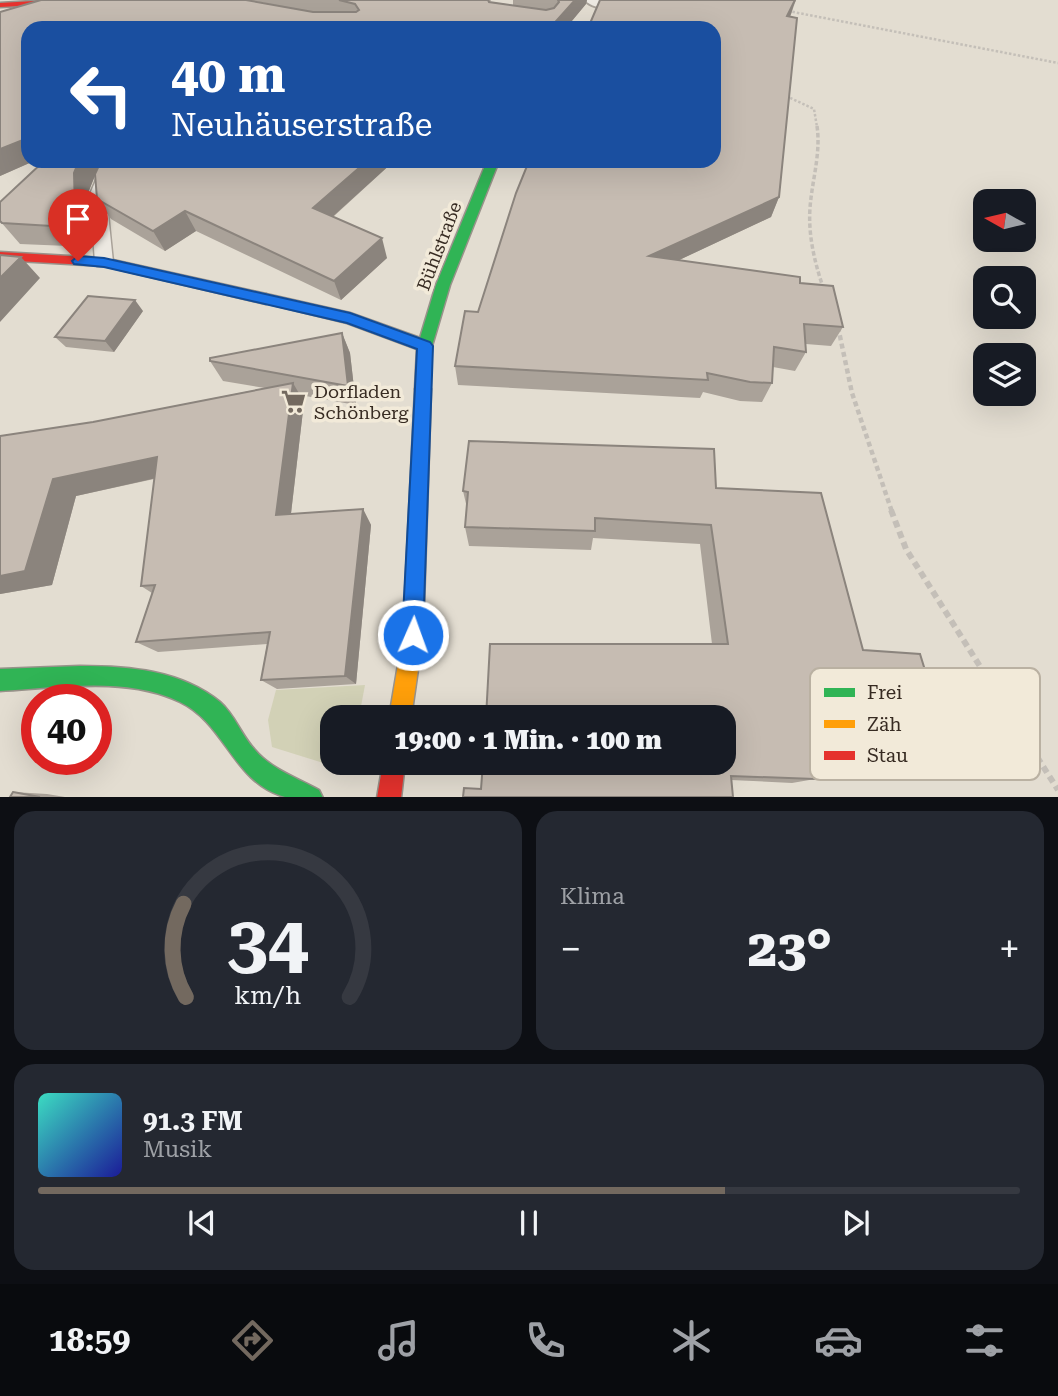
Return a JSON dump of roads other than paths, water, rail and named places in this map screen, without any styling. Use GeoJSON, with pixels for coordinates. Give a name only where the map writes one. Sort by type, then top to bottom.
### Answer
{"type":"FeatureCollection","features":[{"type":"Feature","properties":{"kind":"street"},"geometry":{"type":"LineString","coordinates":[[0,5],[98,0]]}},
{"type":"Feature","properties":{"kind":"street"},"geometry":{"type":"LineString","coordinates":[[595,0],[634,0]]}},
{"type":"Feature","properties":{"kind":"street","name":"Bühlstraße"},"geometry":{"type":"LineString","coordinates":[[402,705],[413,635],[425,346],[443,285],[490,168]]}},
{"type":"Feature","properties":{"kind":"street"},"geometry":{"type":"LineString","coordinates":[[0,256],[104,262],[350,318],[425,346]]}},
{"type":"Feature","properties":{"kind":"street"},"geometry":{"type":"LineString","coordinates":[[0,680],[124,678],[181,692],[209,708],[228,729],[248,761],[311,797]]}},
{"type":"Feature","properties":{"kind":"street"},"geometry":{"type":"LineString","coordinates":[[388,797],[392,775]]}},
{"type":"Feature","properties":{"kind":"lane"},"geometry":{"type":"LineString","coordinates":[[104,262],[98,194],[109,168]]}},
{"type":"Feature","properties":{"kind":"place","name":"Dorfladen Schönberg"},"geometry":{"type":"Point","coordinates":[294,401]}}]}
